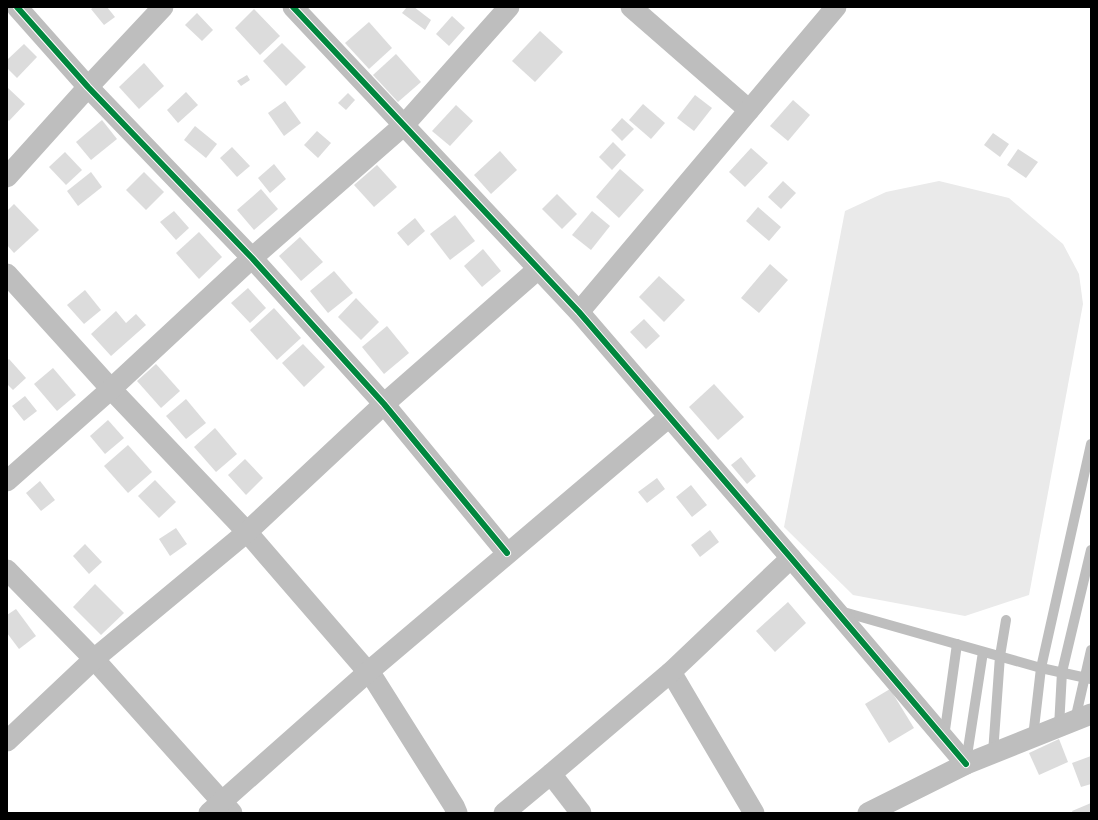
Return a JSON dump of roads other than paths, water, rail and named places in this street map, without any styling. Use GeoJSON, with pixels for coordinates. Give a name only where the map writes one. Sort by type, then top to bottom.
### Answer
{"type":"FeatureCollection","features":[{"type":"Feature","properties":{"kind":"street"},"geometry":{"type":"LineString","coordinates":[[16,7],[88,87],[252,258],[384,404],[507,554]]}},
{"type":"Feature","properties":{"kind":"street"},"geometry":{"type":"LineString","coordinates":[[7,177],[163,7]]}},
{"type":"Feature","properties":{"kind":"street"},"geometry":{"type":"LineString","coordinates":[[293,7],[579,312],[966,764]]}},
{"type":"Feature","properties":{"kind":"street"},"geometry":{"type":"LineString","coordinates":[[7,481],[111,389],[252,258],[404,126],[509,7]]}},
{"type":"Feature","properties":{"kind":"street"},"geometry":{"type":"LineString","coordinates":[[631,7],[749,110]]}},
{"type":"Feature","properties":{"kind":"street"},"geometry":{"type":"LineString","coordinates":[[579,312],[749,110],[832,8]]}},
{"type":"Feature","properties":{"kind":"street"},"geometry":{"type":"LineString","coordinates":[[7,741],[94,659],[247,532],[384,404],[538,269]]}},
{"type":"Feature","properties":{"kind":"street"},"geometry":{"type":"LineString","coordinates":[[7,274],[111,389],[247,532],[374,679],[457,813]]}},
{"type":"Feature","properties":{"kind":"street"},"geometry":{"type":"LineString","coordinates":[[7,570],[94,659],[220,809],[368,672],[669,417]]}},
{"type":"Feature","properties":{"kind":"street"},"geometry":{"type":"LineString","coordinates":[[504,813],[671,672],[791,558]]}},
{"type":"Feature","properties":{"kind":"street"},"geometry":{"type":"LineString","coordinates":[[671,672],[754,813]]}},
{"type":"Feature","properties":{"kind":"street"},"geometry":{"type":"LineString","coordinates":[[868,813],[966,764],[1075,720]]}},
{"type":"Feature","properties":{"kind":"street"},"geometry":{"type":"LineString","coordinates":[[552,774],[581,813]]}},
{"type":"Feature","properties":{"kind":"lane"},"geometry":{"type":"LineString","coordinates":[[1033,737],[1041,668],[1091,444]]}},
{"type":"Feature","properties":{"kind":"lane"},"geometry":{"type":"LineString","coordinates":[[1075,720],[1062,672],[1091,550]]}},
{"type":"Feature","properties":{"kind":"lane"},"geometry":{"type":"LineString","coordinates":[[835,610],[1041,668],[1088,678]]}},
{"type":"Feature","properties":{"kind":"lane"},"geometry":{"type":"LineString","coordinates":[[993,753],[1000,656],[1006,620]]}},
{"type":"Feature","properties":{"kind":"lane"},"geometry":{"type":"LineString","coordinates":[[944,738],[957,644]]}},
{"type":"Feature","properties":{"kind":"lane"},"geometry":{"type":"LineString","coordinates":[[1075,720],[1088,678],[1091,650]]}},
{"type":"Feature","properties":{"kind":"lane"},"geometry":{"type":"LineString","coordinates":[[966,764],[983,652]]}}]}
